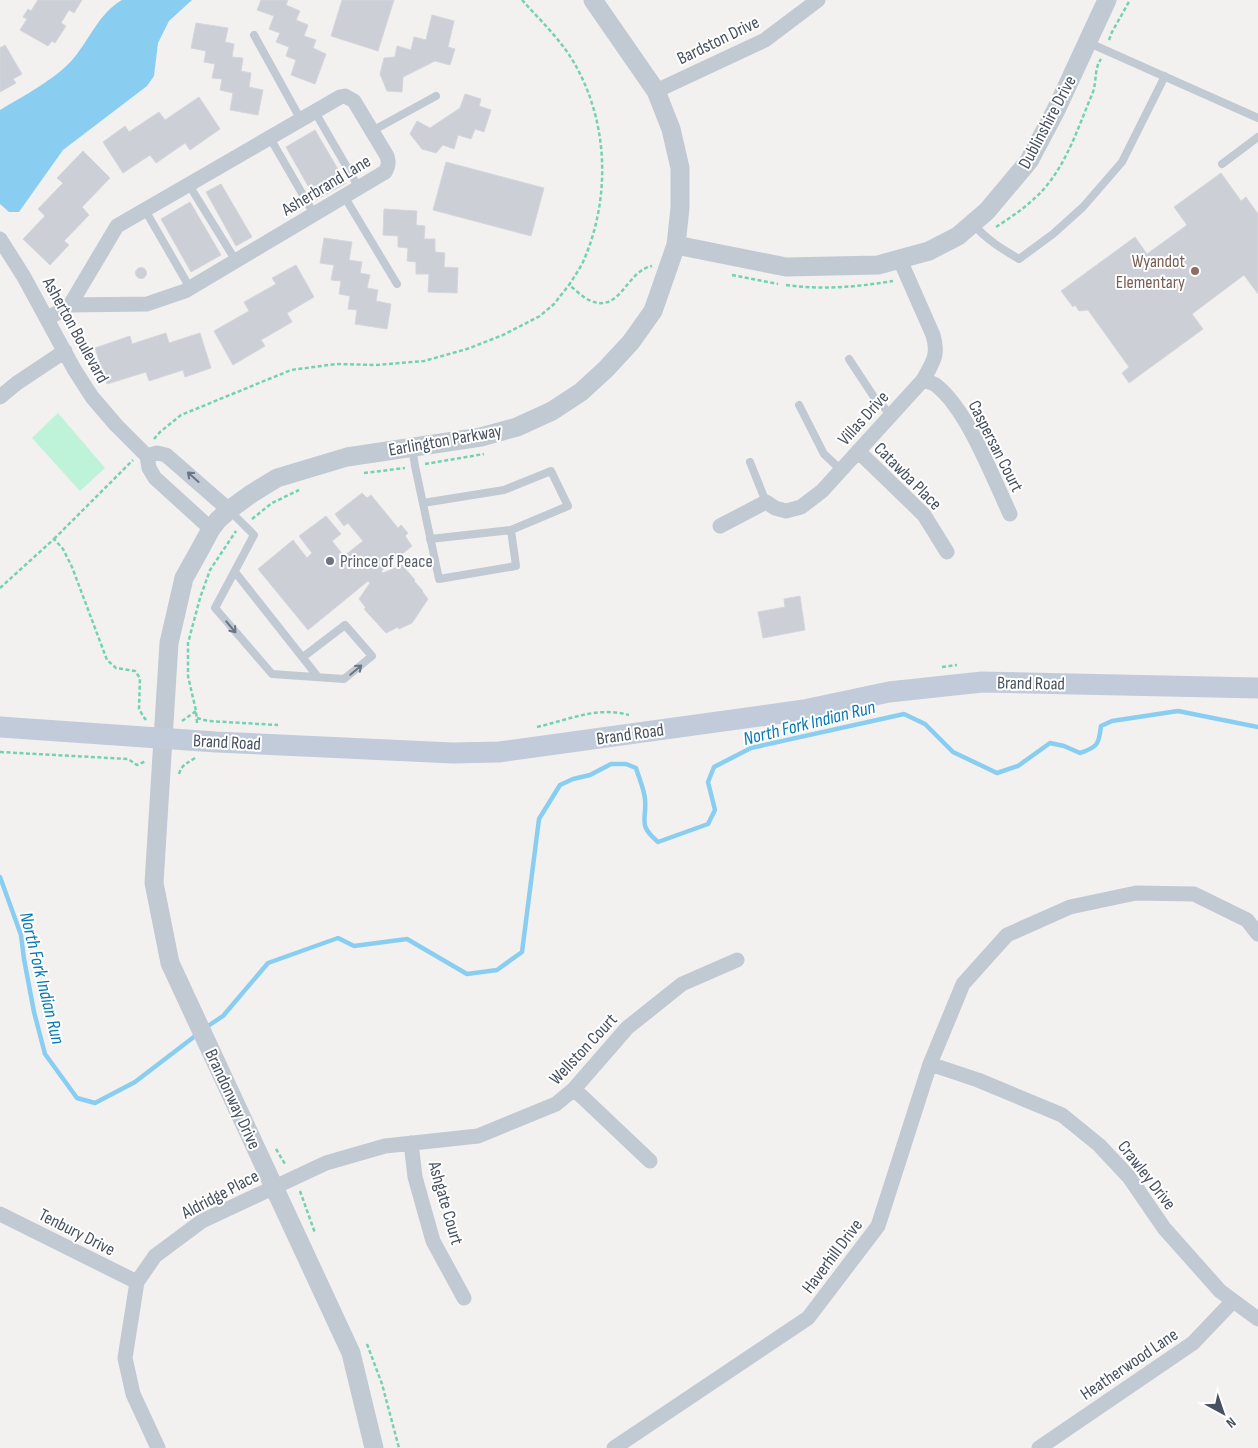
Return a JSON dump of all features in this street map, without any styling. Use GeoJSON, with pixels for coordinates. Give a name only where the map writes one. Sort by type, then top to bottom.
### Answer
{"type":"FeatureCollection","features":[{"type":"Feature","properties":{"kind":"main road","name":"Brand Road"},"geometry":{"type":"LineString","coordinates":[[0,727],[196,740],[452,753],[499,752],[804,710],[889,692],[982,682],[1258,688]]}},
{"type":"Feature","properties":{"kind":"street","name":"Earlington Parkway"},"geometry":{"type":"LineString","coordinates":[[162,738],[169,643],[184,578],[211,529],[229,510],[278,478],[347,457],[481,437],[517,427],[552,412],[581,392],[606,369],[631,342],[653,311],[676,245],[680,208],[680,168],[672,129],[656,91],[594,0]]}},
{"type":"Feature","properties":{"kind":"street","name":"Bardston Drive"},"geometry":{"type":"LineString","coordinates":[[656,91],[765,40],[818,0]]}},
{"type":"Feature","properties":{"kind":"street","name":"Dublinshire Drive"},"geometry":{"type":"LineString","coordinates":[[676,245],[786,267],[878,266],[904,268],[928,251],[958,236],[978,229],[987,211],[1029,161],[1056,110],[1107,0]]}},
{"type":"Feature","properties":{"kind":"street","name":"Asherbrand Lane"},"geometry":{"type":"LineString","coordinates":[[47,319],[70,305],[117,226],[340,97],[350,98],[354,101],[387,156],[389,161],[385,172],[190,288],[147,304],[70,305]]}},
{"type":"Feature","properties":{"kind":"street","name":"Asherton Boulevard"},"geometry":{"type":"LineString","coordinates":[[0,239],[24,277],[74,369],[92,397],[116,426],[145,453],[149,468],[155,478],[211,529]]}},
{"type":"Feature","properties":{"kind":"street","name":"Villas Drive"},"geometry":{"type":"LineString","coordinates":[[766,502],[786,511],[801,507],[822,491],[923,380],[935,358],[936,346],[904,268]]}},
{"type":"Feature","properties":{"kind":"street"},"geometry":{"type":"LineString","coordinates":[[0,397],[17,382],[65,352]]}},
{"type":"Feature","properties":{"kind":"street","name":"Caspersan Court"},"geometry":{"type":"LineString","coordinates":[[923,380],[936,385],[954,404],[971,431],[1010,514]]}},
{"type":"Feature","properties":{"kind":"street","name":"Catawba Place"},"geometry":{"type":"LineString","coordinates":[[858,452],[924,515],[947,552]]}},
{"type":"Feature","properties":{"kind":"street"},"geometry":{"type":"LineString","coordinates":[[145,453],[166,455],[229,510]]}},
{"type":"Feature","properties":{"kind":"street"},"geometry":{"type":"LineString","coordinates":[[720,526],[766,502]]}},
{"type":"Feature","properties":{"kind":"street","name":"Brandonway Drive"},"geometry":{"type":"LineString","coordinates":[[162,738],[154,884],[170,963],[351,1353],[374,1448]]}},
{"type":"Feature","properties":{"kind":"street","name":"Haverhill Drive"},"geometry":{"type":"LineString","coordinates":[[614,1448],[808,1318],[878,1226],[930,1064],[963,984],[1007,935],[1070,907],[1136,893],[1194,894],[1247,920],[1258,934]]}},
{"type":"Feature","properties":{"kind":"street","name":"Wellston Court"},"geometry":{"type":"LineString","coordinates":[[274,1187],[326,1164],[385,1146],[478,1136],[556,1104],[574,1089],[627,1028],[682,984],[737,960]]}},
{"type":"Feature","properties":{"kind":"street","name":"Crawley Drive"},"geometry":{"type":"LineString","coordinates":[[930,1064],[978,1080],[1062,1115],[1099,1144],[1130,1177],[1164,1228],[1220,1291],[1258,1319]]}},
{"type":"Feature","properties":{"kind":"street"},"geometry":{"type":"LineString","coordinates":[[574,1089],[650,1161]]}},
{"type":"Feature","properties":{"kind":"street","name":"Ashgate Court"},"geometry":{"type":"LineString","coordinates":[[411,1143],[415,1177],[433,1241],[464,1298]]}},
{"type":"Feature","properties":{"kind":"street","name":"Aldridge Place"},"geometry":{"type":"LineString","coordinates":[[158,1448],[133,1394],[124,1358],[137,1282],[155,1256],[202,1221],[274,1187]]}},
{"type":"Feature","properties":{"kind":"street","name":"Tenbury Drive"},"geometry":{"type":"LineString","coordinates":[[0,1214],[137,1282]]}},
{"type":"Feature","properties":{"kind":"street","name":"Heatherwood Lane"},"geometry":{"type":"LineString","coordinates":[[1039,1448],[1193,1343],[1232,1301]]}},
{"type":"Feature","properties":{"kind":"lane"},"geometry":{"type":"LineString","coordinates":[[254,35],[301,120]]}},
{"type":"Feature","properties":{"kind":"lane"},"geometry":{"type":"LineString","coordinates":[[1088,42],[1258,118]]}},
{"type":"Feature","properties":{"kind":"lane"},"geometry":{"type":"LineString","coordinates":[[978,229],[997,247],[1019,259],[1053,234],[1083,207],[1122,162],[1164,76]]}},
{"type":"Feature","properties":{"kind":"lane"},"geometry":{"type":"LineString","coordinates":[[372,131],[436,96]]}},
{"type":"Feature","properties":{"kind":"lane"},"geometry":{"type":"LineString","coordinates":[[314,112],[358,188]]}},
{"type":"Feature","properties":{"kind":"lane"},"geometry":{"type":"LineString","coordinates":[[1222,164],[1258,137]]}},
{"type":"Feature","properties":{"kind":"lane"},"geometry":{"type":"LineString","coordinates":[[270,138],[314,214]]}},
{"type":"Feature","properties":{"kind":"lane"},"geometry":{"type":"LineString","coordinates":[[189,185],[236,261]]}},
{"type":"Feature","properties":{"kind":"lane"},"geometry":{"type":"LineString","coordinates":[[344,196],[397,284]]}},
{"type":"Feature","properties":{"kind":"lane"},"geometry":{"type":"LineString","coordinates":[[145,210],[190,288]]}},
{"type":"Feature","properties":{"kind":"lane"},"geometry":{"type":"LineString","coordinates":[[849,359],[874,397],[891,415]]}},
{"type":"Feature","properties":{"kind":"lane"},"geometry":{"type":"LineString","coordinates":[[799,405],[824,454],[841,470]]}},
{"type":"Feature","properties":{"kind":"lane"},"geometry":{"type":"LineString","coordinates":[[412,447],[439,579],[516,566],[511,530]]}},
{"type":"Feature","properties":{"kind":"lane"},"geometry":{"type":"LineString","coordinates":[[750,462],[766,502]]}},
{"type":"Feature","properties":{"kind":"lane"},"geometry":{"type":"LineString","coordinates":[[423,503],[504,490],[551,471],[568,506],[511,530],[430,540]]}},
{"type":"Feature","properties":{"kind":"lane"},"geometry":{"type":"LineString","coordinates":[[229,510],[254,535],[215,608],[272,674],[344,679],[372,656],[344,624],[303,657]]}},
{"type":"Feature","properties":{"kind":"lane"},"geometry":{"type":"LineString","coordinates":[[234,572],[318,677]]}},
{"type":"Feature","properties":{"kind":"path"},"geometry":{"type":"LineString","coordinates":[[0,588],[145,453],[160,432],[181,415],[291,370],[336,364],[376,365],[424,361],[467,349],[494,339],[540,316],[554,304],[569,285],[583,262],[594,229],[602,190],[602,152],[594,109],[577,67],[522,0]]}},
{"type":"Feature","properties":{"kind":"path"},"geometry":{"type":"LineString","coordinates":[[978,229],[1018,212],[1042,190],[1064,160],[1094,88],[1096,66],[1106,50],[1112,32],[1130,0]]}},
{"type":"Feature","properties":{"kind":"path"},"geometry":{"type":"LineString","coordinates":[[569,285],[590,301],[606,303],[614,300],[642,268],[653,266],[667,271]]}},
{"type":"Feature","properties":{"kind":"path"},"geometry":{"type":"LineString","coordinates":[[725,273],[769,283],[808,288],[863,286],[904,268]]}},
{"type":"Feature","properties":{"kind":"path"},"geometry":{"type":"LineString","coordinates":[[358,473],[384,471],[480,456],[489,452]]}},
{"type":"Feature","properties":{"kind":"path"},"geometry":{"type":"LineString","coordinates":[[178,774],[188,761],[196,759],[197,718],[188,676],[188,643],[210,570],[234,533],[272,503],[306,487]]}},
{"type":"Feature","properties":{"kind":"path"},"geometry":{"type":"LineString","coordinates":[[54,539],[63,549],[72,567],[107,660],[116,668],[135,670],[140,678],[139,709],[145,719]]}},
{"type":"Feature","properties":{"kind":"path"},"geometry":{"type":"LineString","coordinates":[[940,667],[959,665]]}},
{"type":"Feature","properties":{"kind":"path"},"geometry":{"type":"LineString","coordinates":[[532,728],[590,713],[619,712],[632,716]]}},
{"type":"Feature","properties":{"kind":"path"},"geometry":{"type":"LineString","coordinates":[[197,718],[208,721],[280,726]]}},
{"type":"Feature","properties":{"kind":"path"},"geometry":{"type":"LineString","coordinates":[[0,752],[128,760],[137,765],[145,761],[161,760],[176,763],[181,768]]}},
{"type":"Feature","properties":{"kind":"green space"},"geometry":{"type":"Polygon","coordinates":[[[58,413],[105,468],[80,491],[32,438],[58,413]]]}},
{"type":"Feature","properties":{"kind":"water"},"geometry":{"type":"Polygon","coordinates":[[[122,0],[192,0],[169,21],[158,43],[154,76],[147,86],[63,150],[19,212],[9,212],[0,204],[0,110],[39,87],[66,66],[101,19],[114,5],[122,0]]]}},
{"type":"Feature","properties":{"kind":"building"},"geometry":{"type":"Polygon","coordinates":[[[38,0],[82,0],[74,13],[69,10],[61,23],[66,26],[55,43],[52,41],[48,46],[20,30],[27,19],[23,17],[28,9],[31,11],[38,0]]]}},
{"type":"Feature","properties":{"kind":"building"},"geometry":{"type":"Polygon","coordinates":[[[261,0],[288,0],[286,5],[300,11],[296,20],[308,25],[304,36],[316,40],[313,48],[326,54],[315,84],[291,75],[296,60],[286,56],[289,47],[276,42],[280,33],[269,29],[274,16],[257,10],[261,0]]]}},
{"type":"Feature","properties":{"kind":"building"},"geometry":{"type":"Polygon","coordinates":[[[342,0],[394,0],[378,51],[331,36],[342,0]]]}},
{"type":"Feature","properties":{"kind":"building"},"geometry":{"type":"Polygon","coordinates":[[[432,15],[454,21],[448,47],[455,49],[450,65],[435,61],[403,77],[402,92],[387,91],[380,74],[384,58],[395,57],[397,46],[411,50],[414,37],[426,40],[432,15]]]}},
{"type":"Feature","properties":{"kind":"building"},"geometry":{"type":"Polygon","coordinates":[[[196,23],[228,28],[225,42],[234,44],[232,57],[243,58],[241,71],[251,73],[249,87],[263,90],[258,115],[230,110],[233,93],[220,90],[222,79],[212,78],[215,64],[204,62],[206,51],[191,48],[196,23]]]}},
{"type":"Feature","properties":{"kind":"building"},"geometry":{"type":"Polygon","coordinates":[[[5,45],[22,74],[13,79],[16,83],[0,92],[0,48],[5,45]]]}},
{"type":"Feature","properties":{"kind":"building"},"geometry":{"type":"Polygon","coordinates":[[[465,94],[481,99],[479,106],[491,110],[484,132],[475,129],[471,139],[458,135],[454,149],[443,145],[436,153],[422,149],[410,134],[417,121],[430,128],[460,108],[465,94]]]}},
{"type":"Feature","properties":{"kind":"building"},"geometry":{"type":"Polygon","coordinates":[[[199,97],[220,129],[190,150],[185,143],[156,163],[150,155],[123,173],[103,142],[125,126],[129,132],[159,112],[165,120],[199,97]]]}},
{"type":"Feature","properties":{"kind":"building"},"geometry":{"type":"Polygon","coordinates":[[[315,130],[346,183],[316,200],[286,147],[315,130]]]}},
{"type":"Feature","properties":{"kind":"building"},"geometry":{"type":"Polygon","coordinates":[[[83,151],[110,178],[82,207],[89,215],[64,241],[69,245],[50,265],[23,239],[45,216],[38,209],[63,183],[57,178],[83,151]]]}},
{"type":"Feature","properties":{"kind":"building"},"geometry":{"type":"Polygon","coordinates":[[[446,162],[544,188],[531,236],[433,210],[446,162]]]}},
{"type":"Feature","properties":{"kind":"building"},"geometry":{"type":"Polygon","coordinates":[[[1221,173],[1241,201],[1246,197],[1258,214],[1258,294],[1244,275],[1192,314],[1203,329],[1129,383],[1122,373],[1129,367],[1088,310],[1079,311],[1075,305],[1073,307],[1061,291],[1135,237],[1147,254],[1187,225],[1174,207],[1221,173]]]}},
{"type":"Feature","properties":{"kind":"building"},"geometry":{"type":"Polygon","coordinates":[[[221,184],[252,237],[236,246],[206,192],[221,184]]]}},
{"type":"Feature","properties":{"kind":"building"},"geometry":{"type":"Polygon","coordinates":[[[190,202],[221,255],[191,272],[161,219],[190,202]]]}},
{"type":"Feature","properties":{"kind":"building"},"geometry":{"type":"Polygon","coordinates":[[[384,209],[417,211],[416,225],[425,226],[424,239],[435,239],[435,252],[445,253],[444,267],[458,268],[457,293],[428,292],[429,274],[416,274],[416,262],[407,261],[408,248],[398,247],[398,236],[383,235],[384,209]]]}},
{"type":"Feature","properties":{"kind":"building"},"geometry":{"type":"Polygon","coordinates":[[[324,238],[352,242],[349,260],[362,262],[360,273],[370,275],[367,288],[378,290],[376,301],[391,304],[387,329],[355,324],[357,310],[348,309],[350,296],[339,294],[341,281],[331,280],[334,265],[320,263],[324,238]]]}},
{"type":"Feature","properties":{"kind":"building"},"geometry":{"type":"Polygon","coordinates":[[[296,265],[314,297],[287,313],[292,322],[261,340],[265,346],[233,365],[214,331],[249,311],[244,302],[276,284],[272,278],[296,265]]]}},
{"type":"Feature","properties":{"kind":"building"},"geometry":{"type":"Polygon","coordinates":[[[139,268],[143,268],[146,273],[145,277],[139,278],[136,275],[136,271],[139,268]]]}},
{"type":"Feature","properties":{"kind":"building"},"geometry":{"type":"Polygon","coordinates":[[[166,333],[169,343],[200,333],[211,368],[185,377],[183,370],[149,381],[146,372],[107,384],[95,348],[130,336],[132,344],[166,333]]]}},
{"type":"Feature","properties":{"kind":"building","name":"Prince of Peace"},"geometry":{"type":"Polygon","coordinates":[[[362,493],[367,498],[371,495],[398,528],[401,525],[408,533],[405,536],[412,546],[381,571],[383,573],[402,565],[428,599],[412,623],[386,633],[364,609],[366,608],[359,599],[370,583],[368,581],[308,630],[258,569],[293,540],[307,558],[312,553],[299,536],[326,516],[341,534],[332,541],[344,556],[363,541],[348,523],[344,526],[335,514],[362,493]]]}},
{"type":"Feature","properties":{"kind":"building"},"geometry":{"type":"Polygon","coordinates":[[[800,596],[805,630],[763,638],[758,612],[785,607],[784,599],[800,596]]]}},
{"type":"Feature","properties":{"kind":"waterway","name":"North Fork Indian Run"},"geometry":{"type":"LineString","coordinates":[[205,1028],[223,1016],[268,963],[338,938],[354,946],[407,939],[467,974],[497,970],[522,952],[539,819],[560,785],[573,779],[590,775],[611,764],[626,764],[636,768],[643,787],[645,826],[651,836],[658,842],[708,824],[715,810],[708,782],[714,767],[751,748],[904,714],[925,724],[953,752],[997,773],[1018,766],[1050,743],[1064,746],[1080,753],[1091,749],[1098,741],[1101,726],[1112,721],[1178,711],[1258,727]]}},
{"type":"Feature","properties":{"kind":"waterway","name":"North Fork Indian Run"},"geometry":{"type":"LineString","coordinates":[[0,877],[21,935],[34,1012],[45,1054],[77,1098],[95,1103],[135,1082],[199,1033]]}},
{"type":"Feature","properties":{"kind":"place","name":"Wyandot Elementary"},"geometry":{"type":"Point","coordinates":[1195,271]}},
{"type":"Feature","properties":{"kind":"place","name":"Prince of Peace"},"geometry":{"type":"Point","coordinates":[330,561]}}]}
